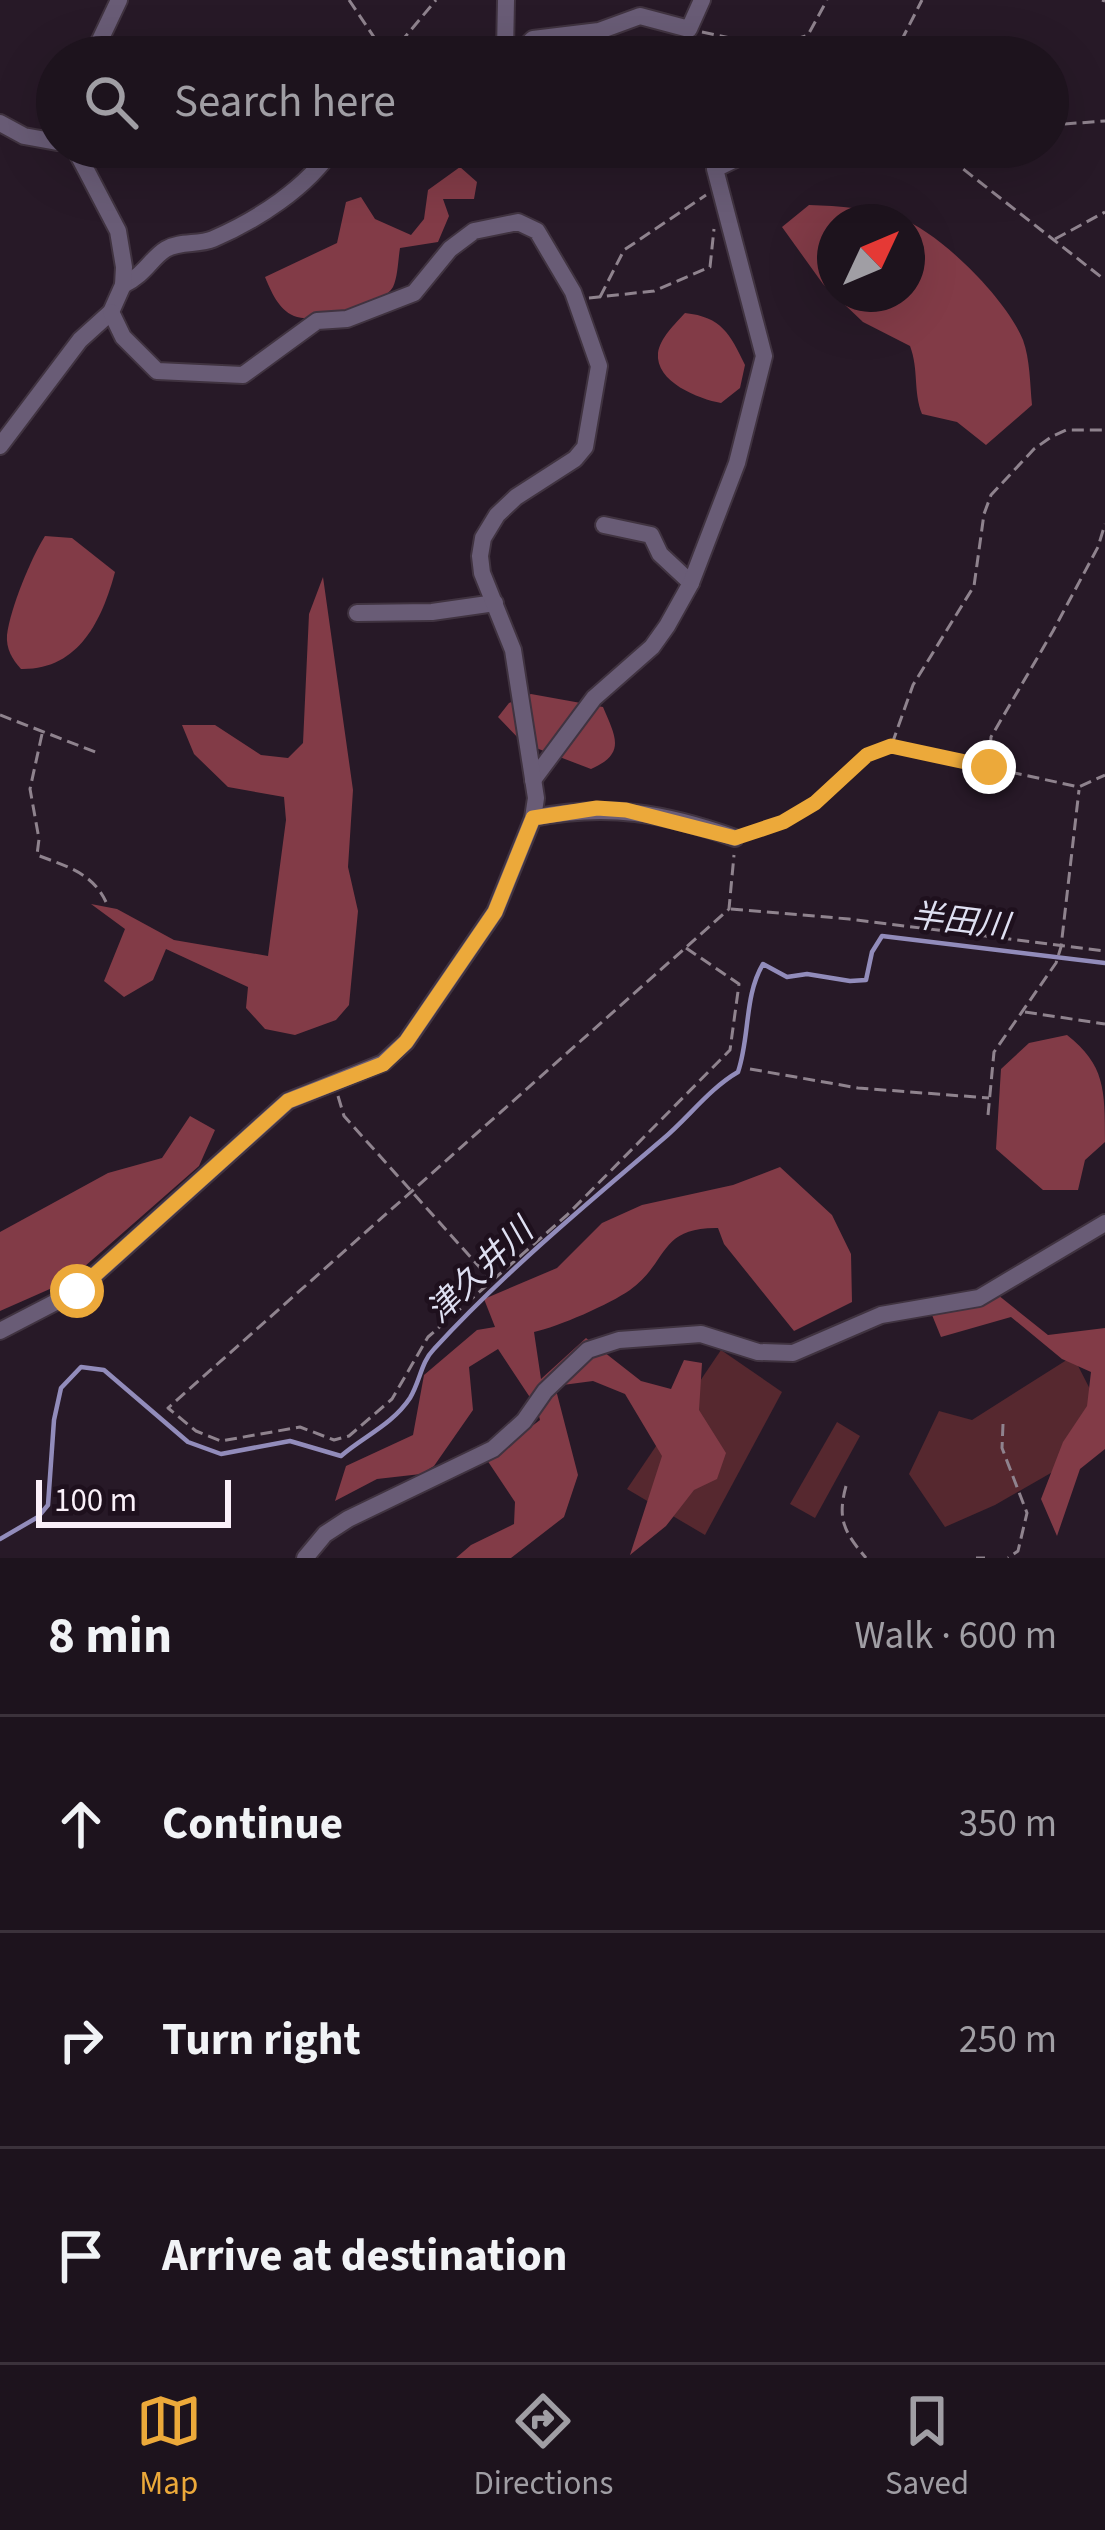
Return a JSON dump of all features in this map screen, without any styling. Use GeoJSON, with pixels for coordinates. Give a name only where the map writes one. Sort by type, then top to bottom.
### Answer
{"type":"FeatureCollection","features":[{"type":"Feature","properties":{"kind":"street"},"geometry":{"type":"LineString","coordinates":[[102,36],[119,0]]}},
{"type":"Feature","properties":{"kind":"street"},"geometry":{"type":"LineString","coordinates":[[506,0],[511,36]]}},
{"type":"Feature","properties":{"kind":"street"},"geometry":{"type":"LineString","coordinates":[[557,36],[598,31],[640,16],[689,29],[702,0]]}},
{"type":"Feature","properties":{"kind":"street"},"geometry":{"type":"LineString","coordinates":[[0,123],[36,138]]}},
{"type":"Feature","properties":{"kind":"street"},"geometry":{"type":"LineString","coordinates":[[0,446],[80,340],[111,312],[123,285],[118,231],[85,168]]}},
{"type":"Feature","properties":{"kind":"street"},"geometry":{"type":"LineString","coordinates":[[123,285],[143,275],[166,249],[207,242],[252,220],[317,168]]}},
{"type":"Feature","properties":{"kind":"street"},"geometry":{"type":"LineString","coordinates":[[533,780],[594,698],[652,647],[691,583],[737,463],[764,356],[715,169]]}},
{"type":"Feature","properties":{"kind":"street"},"geometry":{"type":"LineString","coordinates":[[0,1331],[77,1291],[288,1101],[383,1064],[406,1042],[495,912],[533,818],[533,780],[513,650],[482,573],[483,538],[516,497],[575,458],[590,434],[599,366],[576,300],[549,246],[530,226],[518,222],[474,231],[450,249],[414,293],[361,315],[317,321],[302,328],[243,375],[157,371],[123,337],[111,312]]}},
{"type":"Feature","properties":{"kind":"street"},"geometry":{"type":"LineString","coordinates":[[604,525],[651,535],[660,554],[691,583]]}},
{"type":"Feature","properties":{"kind":"street"},"geometry":{"type":"LineString","coordinates":[[357,614],[432,612],[495,603]]}},
{"type":"Feature","properties":{"kind":"street"},"geometry":{"type":"LineString","coordinates":[[533,818],[597,808],[626,810],[735,838]]}},
{"type":"Feature","properties":{"kind":"street"},"geometry":{"type":"LineString","coordinates":[[304,1558],[325,1534],[348,1519],[493,1449],[588,1350],[619,1340],[701,1334],[758,1352],[793,1353],[881,1315],[980,1298],[1105,1223]]}},
{"type":"Feature","properties":{"kind":"path"},"geometry":{"type":"LineString","coordinates":[[349,0],[375,36]]}},
{"type":"Feature","properties":{"kind":"path"},"geometry":{"type":"LineString","coordinates":[[406,36],[436,0]]}},
{"type":"Feature","properties":{"kind":"path"},"geometry":{"type":"LineString","coordinates":[[805,36],[827,0]]}},
{"type":"Feature","properties":{"kind":"path"},"geometry":{"type":"LineString","coordinates":[[904,36],[922,0]]}},
{"type":"Feature","properties":{"kind":"path"},"geometry":{"type":"LineString","coordinates":[[689,29],[722,36]]}},
{"type":"Feature","properties":{"kind":"path"},"geometry":{"type":"LineString","coordinates":[[1069,124],[1105,122]]}},
{"type":"Feature","properties":{"kind":"path"},"geometry":{"type":"LineString","coordinates":[[962,168],[1105,280]]}},
{"type":"Feature","properties":{"kind":"path"},"geometry":{"type":"LineString","coordinates":[[600,297],[624,250],[718,188]]}},
{"type":"Feature","properties":{"kind":"path"},"geometry":{"type":"LineString","coordinates":[[1054,240],[1105,212]]}},
{"type":"Feature","properties":{"kind":"path"},"geometry":{"type":"LineString","coordinates":[[576,300],[654,291],[710,267],[714,229],[727,223]]}},
{"type":"Feature","properties":{"kind":"path"},"geometry":{"type":"LineString","coordinates":[[891,746],[913,685],[974,586],[991,495],[1051,437],[1066,430],[1105,430]]}},
{"type":"Feature","properties":{"kind":"path"},"geometry":{"type":"LineString","coordinates":[[989,767],[991,737],[1098,547],[1105,524]]}},
{"type":"Feature","properties":{"kind":"path"},"geometry":{"type":"LineString","coordinates":[[0,716],[98,754]]}},
{"type":"Feature","properties":{"kind":"path"},"geometry":{"type":"LineString","coordinates":[[42,734],[30,789],[39,839],[37,855],[85,874],[106,902]]}},
{"type":"Feature","properties":{"kind":"path"},"geometry":{"type":"LineString","coordinates":[[686,948],[739,984],[730,1050],[494,1282],[428,1337],[392,1399],[350,1436],[334,1440],[300,1427],[221,1442],[196,1431],[168,1408],[729,909],[735,838],[783,822],[815,803],[867,755],[891,746],[1079,788],[1105,775]]}},
{"type":"Feature","properties":{"kind":"path"},"geometry":{"type":"LineString","coordinates":[[988,1115],[994,1052],[1056,963],[1061,947],[1079,788]]}},
{"type":"Feature","properties":{"kind":"path"},"geometry":{"type":"LineString","coordinates":[[729,909],[1105,951]]}},
{"type":"Feature","properties":{"kind":"path"},"geometry":{"type":"LineString","coordinates":[[1023,1011],[1105,1024]]}},
{"type":"Feature","properties":{"kind":"path"},"geometry":{"type":"LineString","coordinates":[[750,1069],[858,1088],[991,1097]]}},
{"type":"Feature","properties":{"kind":"path"},"geometry":{"type":"LineString","coordinates":[[334,1084],[344,1116],[494,1282]]}},
{"type":"Feature","properties":{"kind":"path"},"geometry":{"type":"LineString","coordinates":[[1003,1424],[1002,1448],[1027,1513],[1018,1551],[1008,1558]]}},
{"type":"Feature","properties":{"kind":"path"},"geometry":{"type":"LineString","coordinates":[[846,1486],[839,1512],[845,1534],[866,1558]]}},
{"type":"Feature","properties":{"kind":"path"},"geometry":{"type":"LineString","coordinates":[[976,1558],[985,1558]]}},
{"type":"Feature","properties":{"kind":"shaded area"},"geometry":{"type":"Polygon","coordinates":[[[459,168],[477,182],[474,199],[443,199],[449,216],[438,242],[400,248],[395,283],[386,294],[362,307],[317,318],[294,316],[279,304],[265,277],[337,243],[346,202],[361,197],[375,219],[411,235],[424,219],[428,190],[459,168]]]}},
{"type":"Feature","properties":{"kind":"shaded area"},"geometry":{"type":"Polygon","coordinates":[[[809,205],[817,205],[817,276],[782,227],[809,205]]]}},
{"type":"Feature","properties":{"kind":"shaded area"},"geometry":{"type":"Polygon","coordinates":[[[925,232],[988,288],[1015,324],[1027,355],[1032,405],[986,445],[957,422],[922,414],[910,346],[852,312],[925,312],[925,232]]]}},
{"type":"Feature","properties":{"kind":"shaded area"},"geometry":{"type":"Polygon","coordinates":[[[685,313],[708,318],[723,329],[745,365],[740,388],[721,403],[680,387],[659,363],[662,342],[685,313]]]}},
{"type":"Feature","properties":{"kind":"shaded area"},"geometry":{"type":"Polygon","coordinates":[[[45,536],[72,538],[115,572],[103,608],[85,639],[58,661],[21,669],[12,658],[7,635],[22,584],[45,536]]]}},
{"type":"Feature","properties":{"kind":"shaded area"},"geometry":{"type":"Polygon","coordinates":[[[323,577],[353,790],[348,867],[358,911],[349,1005],[336,1020],[295,1035],[265,1029],[246,1008],[248,987],[166,949],[153,980],[124,997],[104,981],[125,929],[91,904],[117,909],[174,940],[268,956],[286,820],[284,797],[228,787],[194,754],[182,725],[215,725],[261,755],[288,758],[303,743],[309,614],[323,577]]]}},
{"type":"Feature","properties":{"kind":"shaded area"},"geometry":{"type":"Polygon","coordinates":[[[531,694],[603,707],[614,735],[610,757],[591,769],[523,743],[498,717],[509,703],[531,694]]]}},
{"type":"Feature","properties":{"kind":"shaded area"},"geometry":{"type":"Polygon","coordinates":[[[1067,1035],[1096,1068],[1105,1142],[1085,1160],[1078,1190],[1043,1190],[996,1149],[1001,1069],[1029,1043],[1067,1035]]]}},
{"type":"Feature","properties":{"kind":"shaded area"},"geometry":{"type":"Polygon","coordinates":[[[190,1116],[215,1130],[199,1166],[68,1281],[0,1311],[0,1232],[108,1173],[162,1158],[190,1116]]]}},
{"type":"Feature","properties":{"kind":"shaded area"},"geometry":{"type":"Polygon","coordinates":[[[780,1167],[832,1215],[851,1254],[852,1302],[794,1331],[724,1244],[718,1228],[699,1229],[674,1240],[643,1279],[621,1296],[534,1332],[541,1379],[586,1338],[641,1381],[671,1389],[684,1360],[702,1363],[699,1410],[726,1453],[717,1479],[694,1490],[666,1526],[630,1555],[662,1456],[625,1394],[593,1381],[555,1386],[578,1475],[564,1517],[511,1558],[456,1558],[471,1545],[514,1524],[515,1502],[487,1460],[540,1420],[498,1349],[469,1367],[473,1410],[434,1466],[421,1474],[377,1479],[335,1501],[346,1466],[413,1435],[424,1375],[477,1330],[495,1327],[484,1299],[557,1268],[602,1223],[642,1205],[733,1185],[780,1167]]]}},
{"type":"Feature","properties":{"kind":"shaded area"},"geometry":{"type":"Polygon","coordinates":[[[993,1291],[1048,1335],[1105,1328],[1105,1449],[1080,1469],[1057,1536],[1041,1499],[1063,1442],[1087,1406],[1091,1372],[1062,1359],[1011,1317],[941,1337],[932,1315],[993,1291]]]}},
{"type":"Feature","properties":{"kind":"shaded area"},"geometry":{"type":"Polygon","coordinates":[[[721,1350],[782,1392],[705,1535],[627,1489],[721,1350]]]}},
{"type":"Feature","properties":{"kind":"shaded area"},"geometry":{"type":"Polygon","coordinates":[[[1073,1356],[1094,1397],[1063,1466],[945,1527],[909,1474],[939,1411],[972,1420],[1073,1356]]]}},
{"type":"Feature","properties":{"kind":"shaded area"},"geometry":{"type":"Polygon","coordinates":[[[837,1422],[860,1436],[815,1518],[790,1504],[837,1422]]]}},
{"type":"Feature","properties":{"kind":"waterway","name":"津久井川"},"geometry":{"type":"LineString","coordinates":[[0,1539],[38,1517],[48,1505],[61,1388],[81,1367],[104,1370],[188,1442],[221,1454],[290,1441],[341,1456],[386,1423],[410,1398],[430,1354],[461,1321],[738,1072],[753,989],[763,964],[787,977],[807,974],[866,980],[872,952],[882,936],[1105,963]]}},
{"type":"Feature","properties":{"kind":"route"},"geometry":{"type":"LineString","coordinates":[[77,1291],[288,1101],[383,1064],[406,1042],[495,912],[533,818],[597,808],[626,810],[735,838],[783,822],[815,803],[867,755],[891,746],[989,767]]}},
{"type":"Feature","properties":{"kind":"water label","name":"半田川"},"geometry":{"type":"Point","coordinates":[960,921]}}]}
